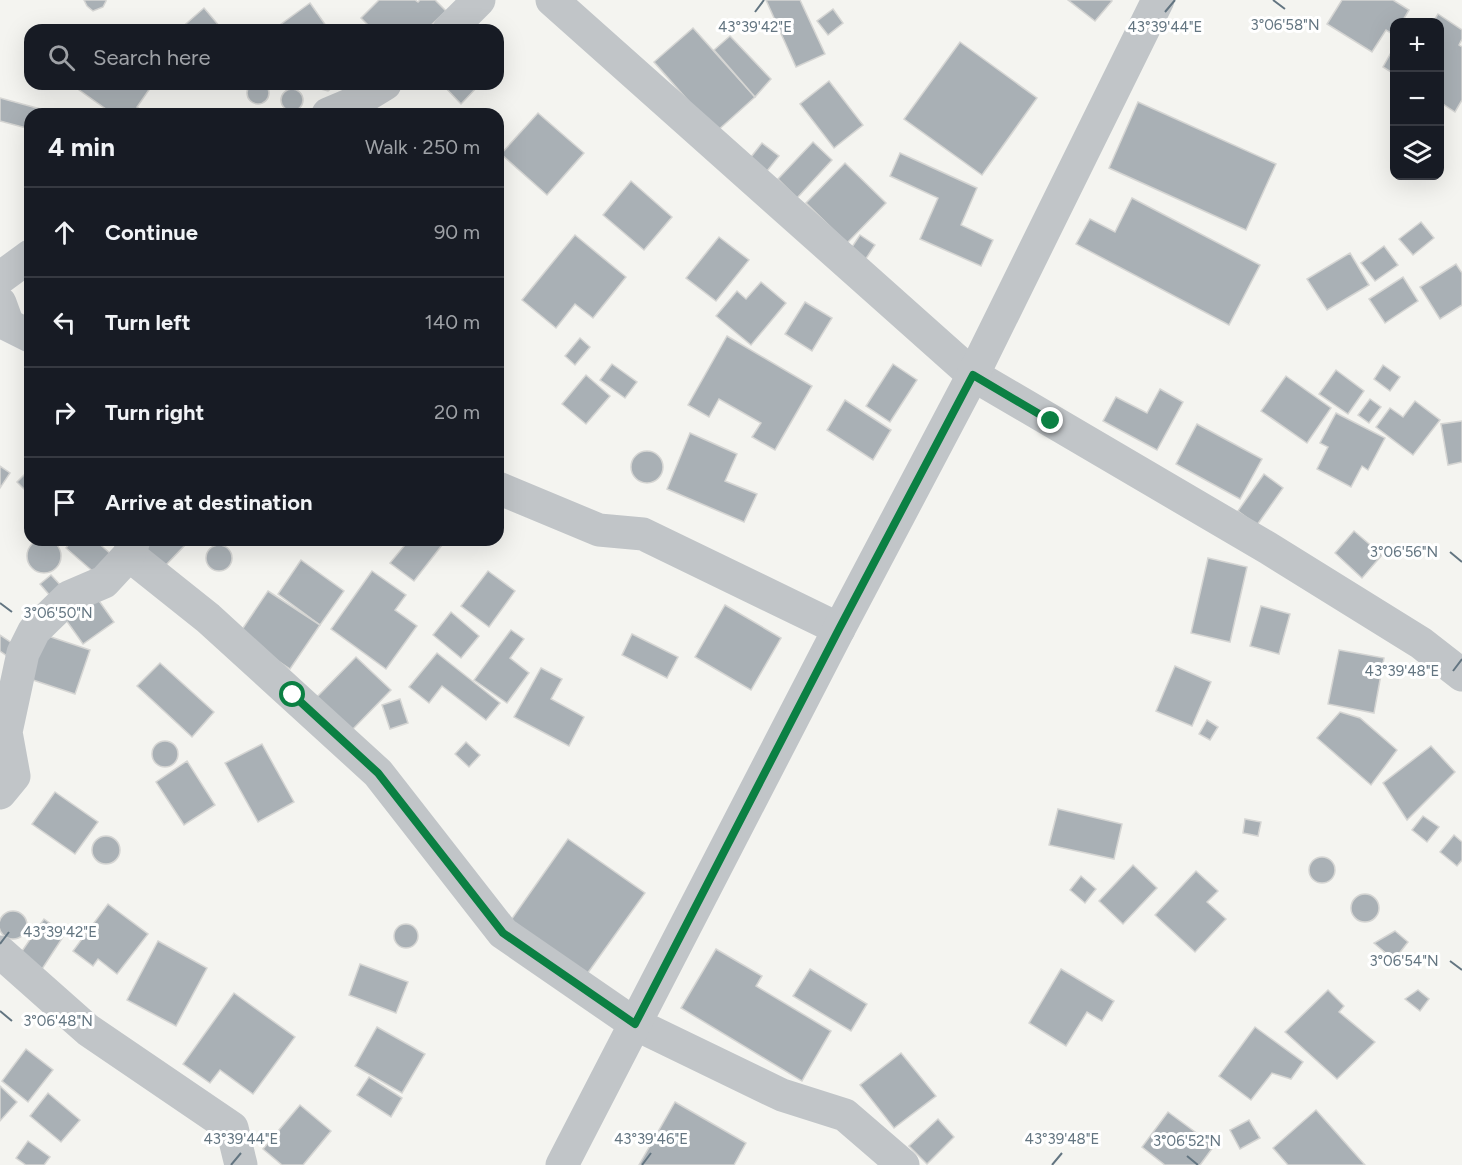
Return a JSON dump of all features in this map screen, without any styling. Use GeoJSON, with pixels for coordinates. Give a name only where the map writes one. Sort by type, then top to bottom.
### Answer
{"type":"FeatureCollection","features":[{"type":"Feature","properties":{"kind":"street"},"geometry":{"type":"LineString","coordinates":[[455,24],[479,0]]}},
{"type":"Feature","properties":{"kind":"street"},"geometry":{"type":"LineString","coordinates":[[552,0],[973,375],[1268,548],[1421,643],[1462,675]]}},
{"type":"Feature","properties":{"kind":"street"},"geometry":{"type":"LineString","coordinates":[[562,1165],[973,375],[1158,0]]}},
{"type":"Feature","properties":{"kind":"street"},"geometry":{"type":"LineString","coordinates":[[342,108],[375,90]]}},
{"type":"Feature","properties":{"kind":"street"},"geometry":{"type":"LineString","coordinates":[[0,278],[24,260]]}},
{"type":"Feature","properties":{"kind":"street"},"geometry":{"type":"LineString","coordinates":[[0,303],[8,326],[24,333]]}},
{"type":"Feature","properties":{"kind":"street"},"geometry":{"type":"LineString","coordinates":[[504,490],[599,530],[644,534],[839,629]]}},
{"type":"Feature","properties":{"kind":"street"},"geometry":{"type":"LineString","coordinates":[[0,793],[14,776],[6,732],[23,653],[34,631],[69,597],[104,582],[132,548],[378,773],[503,933],[635,1024],[782,1095],[845,1115],[903,1165]]}},
{"type":"Feature","properties":{"kind":"street"},"geometry":{"type":"LineString","coordinates":[[0,952],[88,1030],[232,1128],[241,1165]]}},
{"type":"Feature","properties":{"kind":"building"},"geometry":{"type":"Polygon","coordinates":[[[84,0],[106,1],[103,7],[93,11],[84,0]]]}},
{"type":"Feature","properties":{"kind":"building"},"geometry":{"type":"Polygon","coordinates":[[[379,0],[415,0],[418,2],[435,0],[446,11],[432,24],[367,24],[361,18],[379,0]]]}},
{"type":"Feature","properties":{"kind":"building"},"geometry":{"type":"Polygon","coordinates":[[[766,0],[800,0],[825,54],[796,67],[766,0]]]}},
{"type":"Feature","properties":{"kind":"building"},"geometry":{"type":"Polygon","coordinates":[[[1068,0],[1110,0],[1112,1],[1095,21],[1068,0]]]}},
{"type":"Feature","properties":{"kind":"building"},"geometry":{"type":"Polygon","coordinates":[[[1342,0],[1393,0],[1409,10],[1404,18],[1390,18],[1390,32],[1386,30],[1372,52],[1327,24],[1342,0]]]}},
{"type":"Feature","properties":{"kind":"building"},"geometry":{"type":"Polygon","coordinates":[[[310,3],[325,24],[281,24],[310,3]]]}},
{"type":"Feature","properties":{"kind":"building"},"geometry":{"type":"Polygon","coordinates":[[[204,8],[218,24],[186,24],[204,8]]]}},
{"type":"Feature","properties":{"kind":"building"},"geometry":{"type":"Polygon","coordinates":[[[833,9],[843,23],[828,35],[817,21],[833,9]]]}},
{"type":"Feature","properties":{"kind":"building"},"geometry":{"type":"Polygon","coordinates":[[[1444,18],[1462,30],[1459,45],[1462,47],[1462,100],[1455,112],[1444,105],[1444,18]]]}},
{"type":"Feature","properties":{"kind":"building"},"geometry":{"type":"Polygon","coordinates":[[[693,28],[755,97],[716,132],[654,62],[693,28]]]}},
{"type":"Feature","properties":{"kind":"building"},"geometry":{"type":"Polygon","coordinates":[[[730,36],[771,79],[755,97],[714,50],[730,36]]]}},
{"type":"Feature","properties":{"kind":"building"},"geometry":{"type":"Polygon","coordinates":[[[960,42],[1037,98],[982,175],[904,119],[960,42]]]}},
{"type":"Feature","properties":{"kind":"building"},"geometry":{"type":"Polygon","coordinates":[[[1390,54],[1390,71],[1383,67],[1390,54]]]}},
{"type":"Feature","properties":{"kind":"building"},"geometry":{"type":"Polygon","coordinates":[[[829,81],[863,125],[834,148],[800,104],[829,81]]]}},
{"type":"Feature","properties":{"kind":"building"},"geometry":{"type":"Polygon","coordinates":[[[79,90],[149,90],[138,108],[105,108],[79,90]]]}},
{"type":"Feature","properties":{"kind":"building"},"geometry":{"type":"Polygon","coordinates":[[[248,90],[268,90],[266,101],[258,104],[250,101],[247,93],[248,90]]]}},
{"type":"Feature","properties":{"kind":"building"},"geometry":{"type":"Polygon","coordinates":[[[296,90],[302,96],[300,108],[284,108],[281,100],[284,92],[296,90]]]}},
{"type":"Feature","properties":{"kind":"building"},"geometry":{"type":"Polygon","coordinates":[[[448,90],[474,90],[461,104],[448,90]]]}},
{"type":"Feature","properties":{"kind":"building"},"geometry":{"type":"Polygon","coordinates":[[[0,98],[37,108],[24,108],[24,127],[0,121],[0,98]]]}},
{"type":"Feature","properties":{"kind":"building"},"geometry":{"type":"Polygon","coordinates":[[[1138,102],[1276,164],[1246,230],[1109,168],[1138,102]]]}},
{"type":"Feature","properties":{"kind":"building"},"geometry":{"type":"Polygon","coordinates":[[[538,113],[584,153],[547,195],[504,157],[504,151],[538,113]]]}},
{"type":"Feature","properties":{"kind":"building"},"geometry":{"type":"Polygon","coordinates":[[[813,142],[832,160],[797,198],[778,179],[813,142]]]}},
{"type":"Feature","properties":{"kind":"building"},"geometry":{"type":"Polygon","coordinates":[[[762,143],[779,156],[767,171],[751,157],[762,143]]]}},
{"type":"Feature","properties":{"kind":"building"},"geometry":{"type":"Polygon","coordinates":[[[900,153],[977,188],[961,225],[993,240],[981,266],[920,239],[938,198],[890,176],[900,153]]]}},
{"type":"Feature","properties":{"kind":"building"},"geometry":{"type":"Polygon","coordinates":[[[845,163],[886,203],[847,243],[806,203],[845,163]]]}},
{"type":"Feature","properties":{"kind":"building"},"geometry":{"type":"Polygon","coordinates":[[[631,181],[672,217],[644,250],[603,215],[631,181]]]}},
{"type":"Feature","properties":{"kind":"building"},"geometry":{"type":"Polygon","coordinates":[[[1132,198],[1260,265],[1229,325],[1076,244],[1090,219],[1115,232],[1132,198]]]}},
{"type":"Feature","properties":{"kind":"building"},"geometry":{"type":"Polygon","coordinates":[[[1421,222],[1434,238],[1413,255],[1399,239],[1421,222]]]}},
{"type":"Feature","properties":{"kind":"building"},"geometry":{"type":"Polygon","coordinates":[[[575,235],[626,277],[593,318],[575,304],[556,328],[522,300],[575,235]]]}},
{"type":"Feature","properties":{"kind":"building"},"geometry":{"type":"Polygon","coordinates":[[[860,235],[875,245],[865,260],[850,250],[860,235]]]}},
{"type":"Feature","properties":{"kind":"building"},"geometry":{"type":"Polygon","coordinates":[[[719,237],[749,260],[716,301],[686,278],[719,237]]]}},
{"type":"Feature","properties":{"kind":"building"},"geometry":{"type":"Polygon","coordinates":[[[1384,246],[1398,265],[1375,281],[1361,263],[1384,246]]]}},
{"type":"Feature","properties":{"kind":"building"},"geometry":{"type":"Polygon","coordinates":[[[1350,253],[1369,285],[1327,310],[1307,279],[1350,253]]]}},
{"type":"Feature","properties":{"kind":"building"},"geometry":{"type":"Polygon","coordinates":[[[1456,264],[1462,273],[1462,305],[1440,319],[1420,287],[1456,264]]]}},
{"type":"Feature","properties":{"kind":"building"},"geometry":{"type":"Polygon","coordinates":[[[1403,277],[1418,301],[1385,323],[1369,299],[1403,277]]]}},
{"type":"Feature","properties":{"kind":"building"},"geometry":{"type":"Polygon","coordinates":[[[761,282],[786,303],[751,345],[716,316],[737,291],[746,299],[761,282]]]}},
{"type":"Feature","properties":{"kind":"building"},"geometry":{"type":"Polygon","coordinates":[[[805,302],[832,318],[812,351],[785,334],[805,302]]]}},
{"type":"Feature","properties":{"kind":"building"},"geometry":{"type":"Polygon","coordinates":[[[727,336],[812,386],[775,450],[752,437],[761,423],[719,399],[709,417],[688,405],[727,336]]]}},
{"type":"Feature","properties":{"kind":"building"},"geometry":{"type":"Polygon","coordinates":[[[580,338],[590,347],[575,365],[565,356],[580,338]]]}},
{"type":"Feature","properties":{"kind":"building"},"geometry":{"type":"Polygon","coordinates":[[[612,364],[637,382],[625,398],[600,380],[612,364]]]}},
{"type":"Feature","properties":{"kind":"building"},"geometry":{"type":"Polygon","coordinates":[[[893,364],[917,380],[890,422],[866,406],[893,364]]]}},
{"type":"Feature","properties":{"kind":"building"},"geometry":{"type":"Polygon","coordinates":[[[1383,365],[1400,377],[1390,391],[1374,379],[1383,365]]]}},
{"type":"Feature","properties":{"kind":"building"},"geometry":{"type":"Polygon","coordinates":[[[1336,370],[1364,391],[1348,414],[1319,394],[1336,370]]]}},
{"type":"Feature","properties":{"kind":"building"},"geometry":{"type":"Polygon","coordinates":[[[586,375],[610,396],[586,424],[562,404],[586,375]]]}},
{"type":"Feature","properties":{"kind":"building"},"geometry":{"type":"Polygon","coordinates":[[[1286,376],[1331,408],[1307,443],[1261,411],[1286,376]]]}},
{"type":"Feature","properties":{"kind":"building"},"geometry":{"type":"Polygon","coordinates":[[[1160,389],[1183,402],[1157,450],[1103,421],[1116,397],[1147,413],[1160,389]]]}},
{"type":"Feature","properties":{"kind":"building"},"geometry":{"type":"Polygon","coordinates":[[[1370,399],[1381,407],[1369,423],[1358,415],[1370,399]]]}},
{"type":"Feature","properties":{"kind":"building"},"geometry":{"type":"Polygon","coordinates":[[[845,400],[891,430],[873,460],[827,430],[845,400]]]}},
{"type":"Feature","properties":{"kind":"building"},"geometry":{"type":"Polygon","coordinates":[[[1415,401],[1440,420],[1413,455],[1376,427],[1390,408],[1403,417],[1415,401]]]}},
{"type":"Feature","properties":{"kind":"building"},"geometry":{"type":"Polygon","coordinates":[[[1336,413],[1385,438],[1368,470],[1362,466],[1351,487],[1317,469],[1328,447],[1320,443],[1336,413]]]}},
{"type":"Feature","properties":{"kind":"building"},"geometry":{"type":"Polygon","coordinates":[[[1462,421],[1462,462],[1448,465],[1441,424],[1462,421]]]}},
{"type":"Feature","properties":{"kind":"building"},"geometry":{"type":"Polygon","coordinates":[[[1197,424],[1262,459],[1240,499],[1176,464],[1197,424]]]}},
{"type":"Feature","properties":{"kind":"building"},"geometry":{"type":"Polygon","coordinates":[[[690,433],[737,454],[725,481],[757,494],[744,522],[667,489],[690,433]]]}},
{"type":"Feature","properties":{"kind":"building"},"geometry":{"type":"Polygon","coordinates":[[[647,451],[658,456],[663,467],[658,478],[647,483],[636,478],[631,467],[636,456],[647,451]]]}},
{"type":"Feature","properties":{"kind":"building"},"geometry":{"type":"Polygon","coordinates":[[[0,466],[10,473],[0,488],[0,466]]]}},
{"type":"Feature","properties":{"kind":"building"},"geometry":{"type":"Polygon","coordinates":[[[1264,474],[1283,488],[1257,525],[1238,511],[1264,474]]]}},
{"type":"Feature","properties":{"kind":"building"},"geometry":{"type":"Polygon","coordinates":[[[24,475],[24,489],[17,482],[24,475]]]}},
{"type":"Feature","properties":{"kind":"building"},"geometry":{"type":"Polygon","coordinates":[[[1354,531],[1382,555],[1362,578],[1335,553],[1354,531]]]}},
{"type":"Feature","properties":{"kind":"building"},"geometry":{"type":"Polygon","coordinates":[[[31,546],[57,546],[60,550],[60,562],[50,572],[38,572],[28,562],[28,550],[31,546]]]}},
{"type":"Feature","properties":{"kind":"building"},"geometry":{"type":"Polygon","coordinates":[[[68,546],[102,546],[113,556],[97,575],[66,548],[68,546]]]}},
{"type":"Feature","properties":{"kind":"building"},"geometry":{"type":"Polygon","coordinates":[[[148,546],[184,546],[163,568],[144,550],[148,546]]]}},
{"type":"Feature","properties":{"kind":"building"},"geometry":{"type":"Polygon","coordinates":[[[224,546],[229,548],[231,553],[229,568],[219,571],[209,568],[206,558],[209,548],[224,546]]]}},
{"type":"Feature","properties":{"kind":"building"},"geometry":{"type":"Polygon","coordinates":[[[404,546],[441,546],[414,581],[390,563],[404,546]]]}},
{"type":"Feature","properties":{"kind":"building"},"geometry":{"type":"Polygon","coordinates":[[[1208,558],[1247,567],[1230,642],[1191,633],[1208,558]]]}},
{"type":"Feature","properties":{"kind":"building"},"geometry":{"type":"Polygon","coordinates":[[[301,560],[344,591],[320,625],[278,594],[301,560]]]}},
{"type":"Feature","properties":{"kind":"building"},"geometry":{"type":"Polygon","coordinates":[[[372,571],[406,595],[395,610],[417,626],[386,669],[331,629],[372,571]]]}},
{"type":"Feature","properties":{"kind":"building"},"geometry":{"type":"Polygon","coordinates":[[[488,571],[515,591],[489,627],[461,606],[488,571]]]}},
{"type":"Feature","properties":{"kind":"building"},"geometry":{"type":"Polygon","coordinates":[[[51,575],[64,589],[52,598],[40,584],[51,575]]]}},
{"type":"Feature","properties":{"kind":"building"},"geometry":{"type":"Polygon","coordinates":[[[268,591],[320,625],[290,669],[239,634],[268,591]]]}},
{"type":"Feature","properties":{"kind":"building"},"geometry":{"type":"Polygon","coordinates":[[[97,598],[114,622],[83,644],[66,620],[97,598]]]}},
{"type":"Feature","properties":{"kind":"building"},"geometry":{"type":"Polygon","coordinates":[[[725,605],[781,638],[751,690],[695,657],[725,605]]]}},
{"type":"Feature","properties":{"kind":"building"},"geometry":{"type":"Polygon","coordinates":[[[1261,606],[1290,614],[1279,654],[1250,646],[1261,606]]]}},
{"type":"Feature","properties":{"kind":"building"},"geometry":{"type":"Polygon","coordinates":[[[451,612],[479,636],[461,658],[433,635],[451,612]]]}},
{"type":"Feature","properties":{"kind":"building"},"geometry":{"type":"Polygon","coordinates":[[[511,630],[524,639],[510,658],[529,673],[507,703],[474,680],[511,630]]]}},
{"type":"Feature","properties":{"kind":"building"},"geometry":{"type":"Polygon","coordinates":[[[632,634],[678,657],[667,678],[622,655],[632,634]]]}},
{"type":"Feature","properties":{"kind":"building"},"geometry":{"type":"Polygon","coordinates":[[[0,635],[21,649],[13,660],[0,651],[0,635]]]}},
{"type":"Feature","properties":{"kind":"building"},"geometry":{"type":"Polygon","coordinates":[[[45,635],[90,650],[75,694],[30,679],[45,635]]]}},
{"type":"Feature","properties":{"kind":"building"},"geometry":{"type":"Polygon","coordinates":[[[1339,650],[1384,658],[1374,713],[1328,704],[1339,650]]]}},
{"type":"Feature","properties":{"kind":"building"},"geometry":{"type":"Polygon","coordinates":[[[437,653],[500,703],[486,720],[442,686],[429,703],[409,687],[437,653]]]}},
{"type":"Feature","properties":{"kind":"building"},"geometry":{"type":"Polygon","coordinates":[[[356,657],[391,690],[350,732],[315,699],[356,657]]]}},
{"type":"Feature","properties":{"kind":"building"},"geometry":{"type":"Polygon","coordinates":[[[160,663],[214,712],[192,737],[137,686],[160,663]]]}},
{"type":"Feature","properties":{"kind":"building"},"geometry":{"type":"Polygon","coordinates":[[[1175,666],[1211,682],[1192,726],[1156,711],[1175,666]]]}},
{"type":"Feature","properties":{"kind":"building"},"geometry":{"type":"Polygon","coordinates":[[[541,668],[562,679],[551,699],[584,717],[569,746],[514,717],[541,668]]]}},
{"type":"Feature","properties":{"kind":"building"},"geometry":{"type":"Polygon","coordinates":[[[400,699],[408,723],[390,729],[382,705],[400,699]]]}},
{"type":"Feature","properties":{"kind":"building"},"geometry":{"type":"Polygon","coordinates":[[[1340,712],[1360,718],[1397,750],[1371,785],[1317,738],[1340,712]]]}},
{"type":"Feature","properties":{"kind":"building"},"geometry":{"type":"Polygon","coordinates":[[[1207,720],[1218,727],[1210,740],[1199,734],[1207,720]]]}},
{"type":"Feature","properties":{"kind":"building"},"geometry":{"type":"Polygon","coordinates":[[[165,741],[174,745],[178,754],[174,763],[165,767],[156,763],[152,754],[156,745],[165,741]]]}},
{"type":"Feature","properties":{"kind":"building"},"geometry":{"type":"Polygon","coordinates":[[[466,742],[480,755],[469,767],[455,754],[466,742]]]}},
{"type":"Feature","properties":{"kind":"building"},"geometry":{"type":"Polygon","coordinates":[[[262,744],[294,802],[258,822],[225,763],[262,744]]]}},
{"type":"Feature","properties":{"kind":"building"},"geometry":{"type":"Polygon","coordinates":[[[1431,746],[1455,772],[1407,820],[1383,783],[1431,746]]]}},
{"type":"Feature","properties":{"kind":"building"},"geometry":{"type":"Polygon","coordinates":[[[187,761],[215,805],[184,825],[156,782],[187,761]]]}},
{"type":"Feature","properties":{"kind":"building"},"geometry":{"type":"Polygon","coordinates":[[[55,792],[98,822],[75,854],[32,824],[55,792]]]}},
{"type":"Feature","properties":{"kind":"building"},"geometry":{"type":"Polygon","coordinates":[[[1058,809],[1122,824],[1114,859],[1049,845],[1058,809]]]}},
{"type":"Feature","properties":{"kind":"building"},"geometry":{"type":"Polygon","coordinates":[[[1423,816],[1439,827],[1427,842],[1412,830],[1423,816]]]}},
{"type":"Feature","properties":{"kind":"building"},"geometry":{"type":"Polygon","coordinates":[[[1245,819],[1261,822],[1258,836],[1243,833],[1245,819]]]}},
{"type":"Feature","properties":{"kind":"building"},"geometry":{"type":"Polygon","coordinates":[[[1454,835],[1462,842],[1462,860],[1457,866],[1440,852],[1454,835]]]}},
{"type":"Feature","properties":{"kind":"building"},"geometry":{"type":"Polygon","coordinates":[[[106,836],[116,840],[120,850],[116,860],[106,864],[96,860],[92,850],[96,840],[106,836]]]}},
{"type":"Feature","properties":{"kind":"building"},"geometry":{"type":"Polygon","coordinates":[[[568,839],[645,893],[587,974],[511,920],[568,839]]]}},
{"type":"Feature","properties":{"kind":"building"},"geometry":{"type":"Polygon","coordinates":[[[1322,857],[1332,860],[1335,870],[1332,880],[1322,883],[1312,880],[1309,870],[1312,860],[1322,857]]]}},
{"type":"Feature","properties":{"kind":"building"},"geometry":{"type":"Polygon","coordinates":[[[1133,865],[1157,888],[1123,924],[1099,901],[1133,865]]]}},
{"type":"Feature","properties":{"kind":"building"},"geometry":{"type":"Polygon","coordinates":[[[1196,871],[1218,891],[1207,902],[1226,919],[1195,952],[1155,915],[1196,871]]]}},
{"type":"Feature","properties":{"kind":"building"},"geometry":{"type":"Polygon","coordinates":[[[1081,876],[1096,889],[1085,903],[1070,890],[1081,876]]]}},
{"type":"Feature","properties":{"kind":"building"},"geometry":{"type":"Polygon","coordinates":[[[1365,894],[1375,898],[1379,908],[1375,918],[1365,922],[1355,918],[1351,908],[1355,898],[1365,894]]]}},
{"type":"Feature","properties":{"kind":"building"},"geometry":{"type":"Polygon","coordinates":[[[108,904],[148,934],[117,974],[98,959],[93,966],[73,951],[108,904]]]}},
{"type":"Feature","properties":{"kind":"building"},"geometry":{"type":"Polygon","coordinates":[[[13,911],[23,915],[27,925],[23,935],[13,939],[3,935],[-1,925],[3,915],[13,911]]]}},
{"type":"Feature","properties":{"kind":"building"},"geometry":{"type":"Polygon","coordinates":[[[44,919],[65,934],[42,969],[20,954],[44,919]]]}},
{"type":"Feature","properties":{"kind":"building"},"geometry":{"type":"Polygon","coordinates":[[[406,924],[415,927],[418,936],[415,945],[406,948],[397,945],[394,936],[397,927],[406,924]]]}},
{"type":"Feature","properties":{"kind":"building"},"geometry":{"type":"Polygon","coordinates":[[[1395,931],[1408,942],[1394,960],[1374,943],[1395,931]]]}},
{"type":"Feature","properties":{"kind":"building"},"geometry":{"type":"Polygon","coordinates":[[[158,941],[207,968],[176,1026],[127,1000],[158,941]]]}},
{"type":"Feature","properties":{"kind":"building"},"geometry":{"type":"Polygon","coordinates":[[[716,949],[762,976],[756,986],[831,1031],[802,1081],[681,1008],[716,949]]]}},
{"type":"Feature","properties":{"kind":"building"},"geometry":{"type":"Polygon","coordinates":[[[360,964],[408,982],[396,1013],[349,995],[360,964]]]}},
{"type":"Feature","properties":{"kind":"building"},"geometry":{"type":"Polygon","coordinates":[[[810,969],[867,1004],[851,1031],[793,996],[810,969]]]}},
{"type":"Feature","properties":{"kind":"building"},"geometry":{"type":"Polygon","coordinates":[[[1061,969],[1114,1001],[1102,1021],[1087,1012],[1066,1046],[1029,1023],[1061,969]]]}},
{"type":"Feature","properties":{"kind":"building"},"geometry":{"type":"Polygon","coordinates":[[[1328,990],[1344,1006],[1339,1012],[1375,1042],[1337,1079],[1285,1032],[1328,990]]]}},
{"type":"Feature","properties":{"kind":"building"},"geometry":{"type":"Polygon","coordinates":[[[1418,990],[1429,999],[1420,1011],[1405,999],[1418,990]]]}},
{"type":"Feature","properties":{"kind":"building"},"geometry":{"type":"Polygon","coordinates":[[[234,993],[295,1037],[253,1094],[220,1070],[210,1083],[183,1064],[234,993]]]}},
{"type":"Feature","properties":{"kind":"building"},"geometry":{"type":"Polygon","coordinates":[[[377,1027],[425,1054],[402,1093],[355,1066],[377,1027]]]}},
{"type":"Feature","properties":{"kind":"building"},"geometry":{"type":"Polygon","coordinates":[[[1255,1027],[1303,1062],[1291,1079],[1272,1073],[1251,1100],[1219,1076],[1255,1027]]]}},
{"type":"Feature","properties":{"kind":"building"},"geometry":{"type":"Polygon","coordinates":[[[26,1049],[53,1070],[28,1102],[2,1081],[26,1049]]]}},
{"type":"Feature","properties":{"kind":"building"},"geometry":{"type":"Polygon","coordinates":[[[901,1053],[936,1096],[894,1128],[860,1085],[901,1053]]]}},
{"type":"Feature","properties":{"kind":"building"},"geometry":{"type":"Polygon","coordinates":[[[369,1077],[402,1098],[391,1117],[357,1095],[369,1077]]]}},
{"type":"Feature","properties":{"kind":"building"},"geometry":{"type":"Polygon","coordinates":[[[0,1086],[17,1102],[0,1121],[0,1086]]]}},
{"type":"Feature","properties":{"kind":"building"},"geometry":{"type":"Polygon","coordinates":[[[48,1093],[80,1120],[61,1142],[30,1116],[48,1093]]]}},
{"type":"Feature","properties":{"kind":"building"},"geometry":{"type":"Polygon","coordinates":[[[675,1102],[746,1143],[734,1165],[639,1165],[675,1102]]]}},
{"type":"Feature","properties":{"kind":"building"},"geometry":{"type":"Polygon","coordinates":[[[300,1105],[331,1131],[303,1165],[282,1165],[263,1149],[300,1105]]]}},
{"type":"Feature","properties":{"kind":"building"},"geometry":{"type":"Polygon","coordinates":[[[1316,1110],[1365,1165],[1288,1165],[1273,1148],[1316,1110]]]}},
{"type":"Feature","properties":{"kind":"building"},"geometry":{"type":"Polygon","coordinates":[[[1168,1112],[1214,1146],[1200,1165],[1165,1165],[1142,1147],[1168,1112]]]}},
{"type":"Feature","properties":{"kind":"building"},"geometry":{"type":"Polygon","coordinates":[[[938,1119],[954,1137],[927,1164],[909,1146],[938,1119]]]}},
{"type":"Feature","properties":{"kind":"building"},"geometry":{"type":"Polygon","coordinates":[[[1249,1120],[1260,1138],[1240,1149],[1230,1130],[1249,1120]]]}},
{"type":"Feature","properties":{"kind":"building"},"geometry":{"type":"Polygon","coordinates":[[[28,1141],[50,1157],[44,1165],[26,1165],[16,1158],[28,1141]]]}},
{"type":"Feature","properties":{"kind":"route"},"geometry":{"type":"LineString","coordinates":[[293,695],[378,773],[503,933],[635,1024],[973,375],[1051,421]]}}]}
